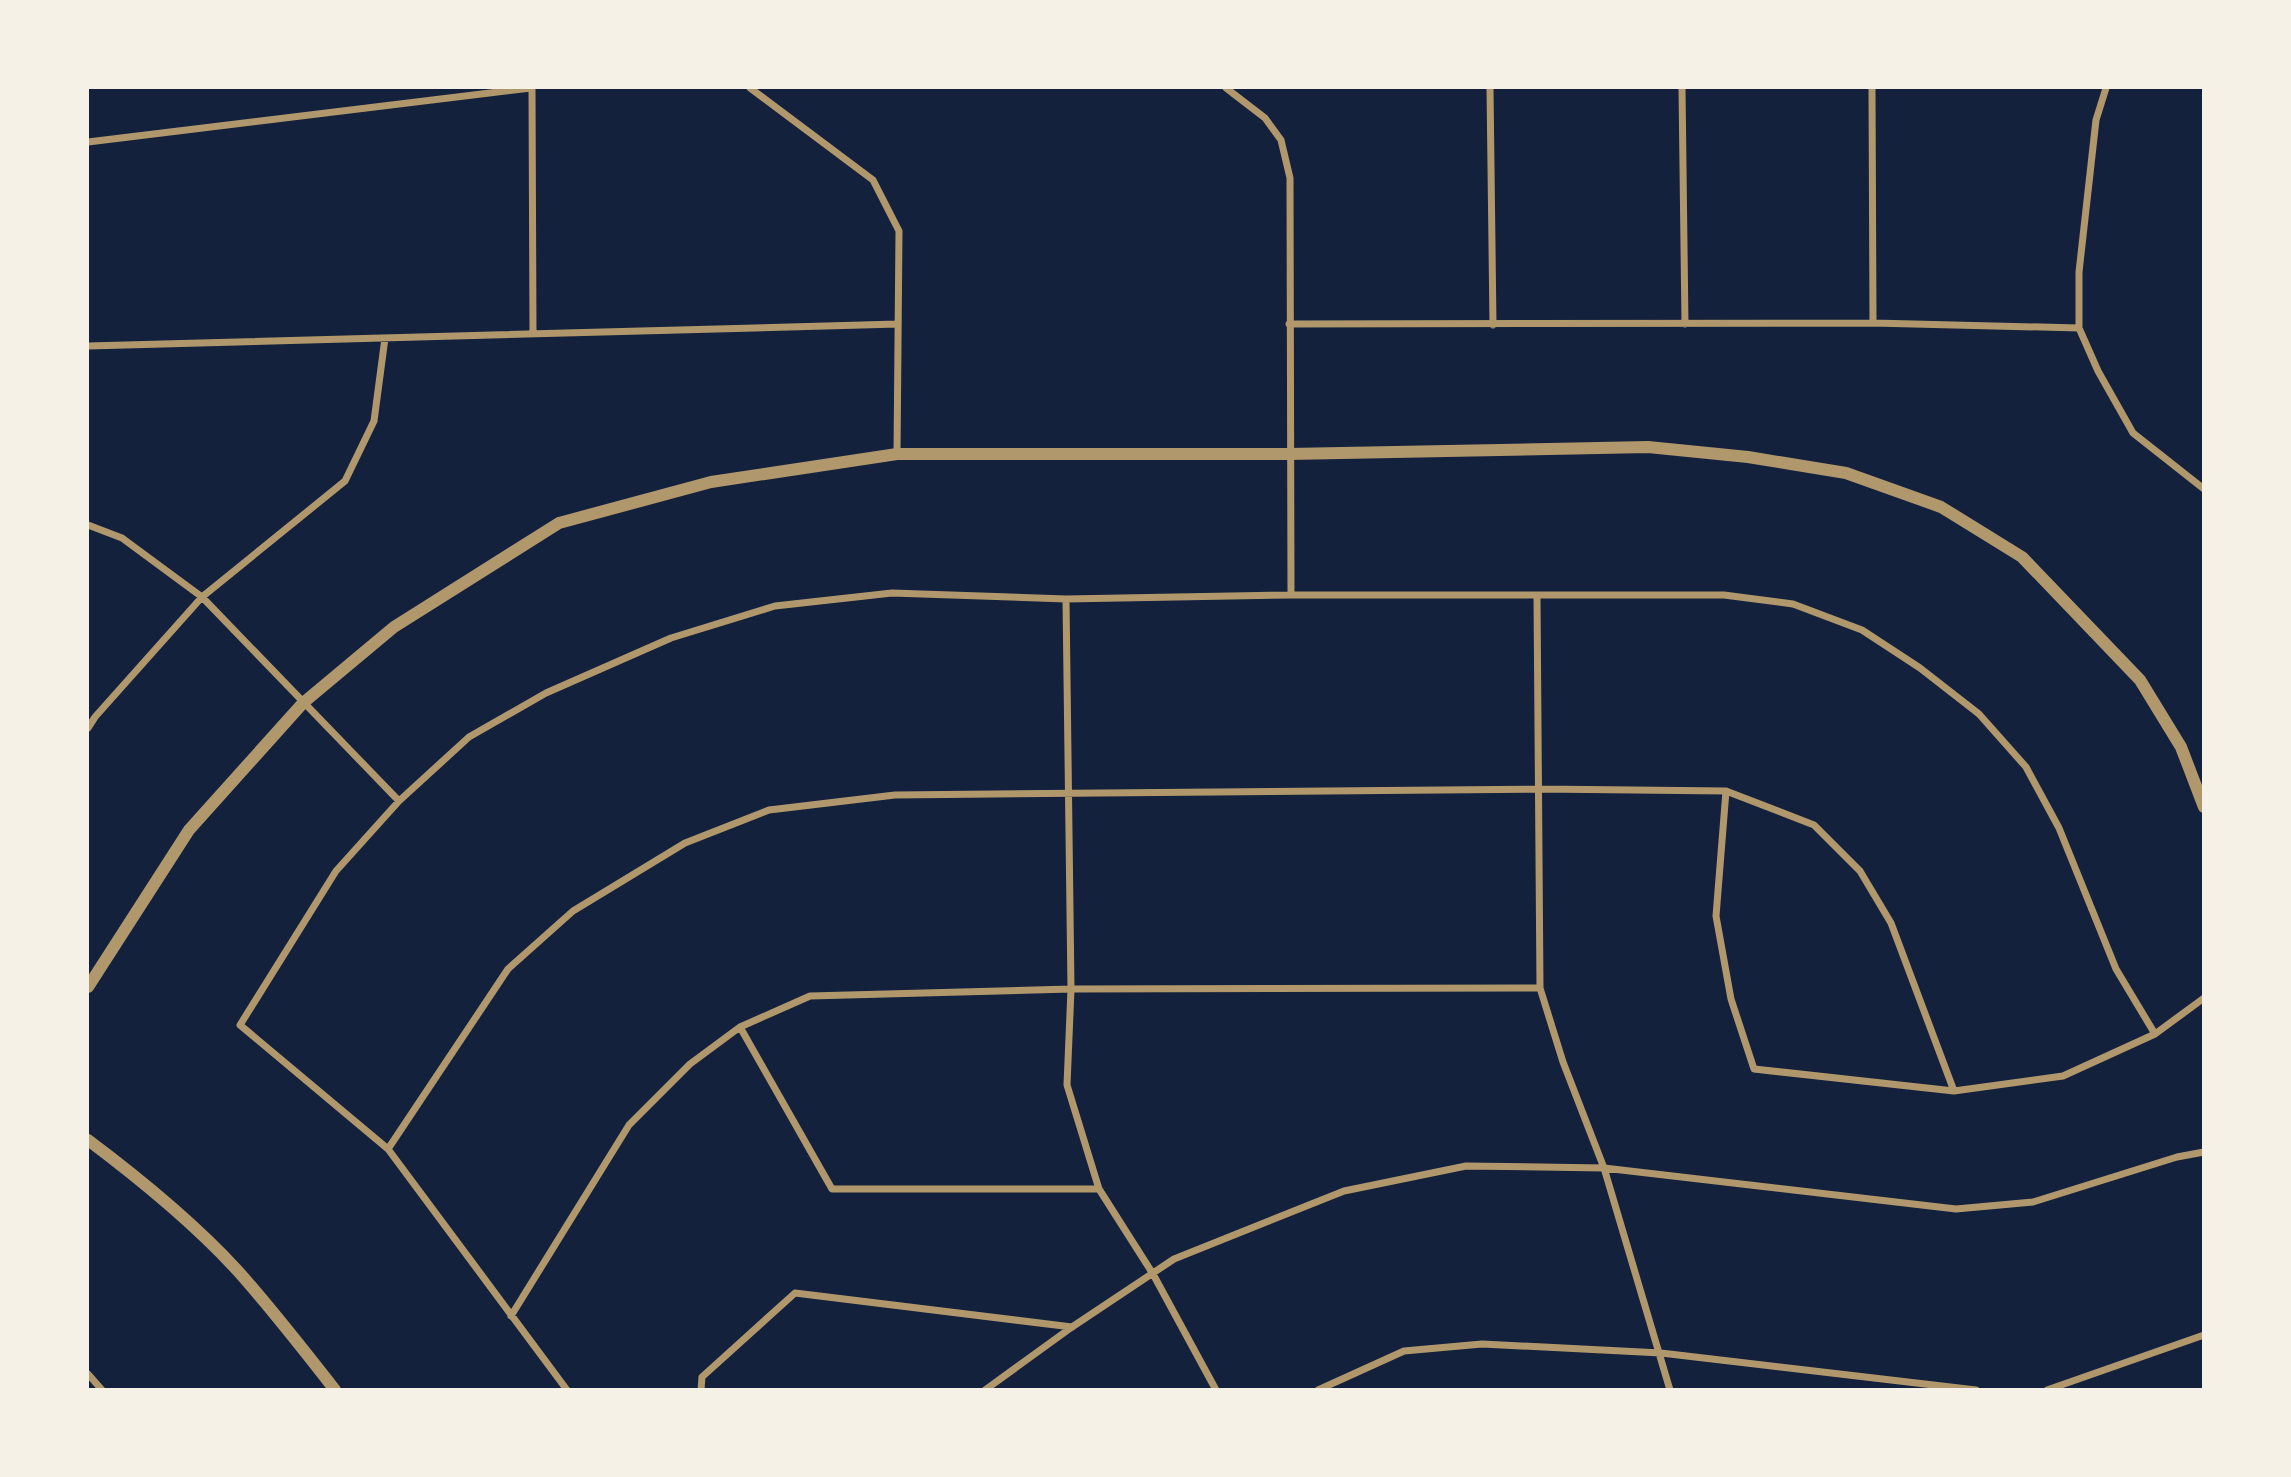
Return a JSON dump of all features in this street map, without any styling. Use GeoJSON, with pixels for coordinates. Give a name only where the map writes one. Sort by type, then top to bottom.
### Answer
{"type":"FeatureCollection","features":[{"type":"Feature","properties":{"kind":"street"},"geometry":{"type":"LineString","coordinates":[[88,142],[531,88],[533,334]]}},
{"type":"Feature","properties":{"kind":"street"},"geometry":{"type":"LineString","coordinates":[[750,88],[873,180],[899,231],[897,454]]}},
{"type":"Feature","properties":{"kind":"street"},"geometry":{"type":"LineString","coordinates":[[1226,88],[1265,118],[1281,140],[1290,178],[1291,595]]}},
{"type":"Feature","properties":{"kind":"street"},"geometry":{"type":"LineString","coordinates":[[1490,88],[1493,325]]}},
{"type":"Feature","properties":{"kind":"street"},"geometry":{"type":"LineString","coordinates":[[1682,88],[1685,324]]}},
{"type":"Feature","properties":{"kind":"street"},"geometry":{"type":"LineString","coordinates":[[1872,88],[1873,323]]}},
{"type":"Feature","properties":{"kind":"street"},"geometry":{"type":"LineString","coordinates":[[2106,88],[2096,121],[2079,272],[2079,328],[2098,370],[2133,433],[2203,489]]}},
{"type":"Feature","properties":{"kind":"street"},"geometry":{"type":"LineString","coordinates":[[1289,324],[1873,323],[2079,328]]}},
{"type":"Feature","properties":{"kind":"street"},"geometry":{"type":"LineString","coordinates":[[88,346],[898,324]]}},
{"type":"Feature","properties":{"kind":"street"},"geometry":{"type":"LineString","coordinates":[[88,728],[91,716],[202,597],[345,481],[374,421],[385,338]]}},
{"type":"Feature","properties":{"kind":"street"},"geometry":{"type":"LineString","coordinates":[[88,987],[189,830],[303,704],[394,627],[559,523],[711,482],[897,454],[1289,454],[1648,447],[1748,457],[1846,473],[1941,507],[2022,557],[2140,680],[2181,747],[2203,807]]}},
{"type":"Feature","properties":{"kind":"street"},"geometry":{"type":"LineString","coordinates":[[88,525],[122,538],[202,597],[399,801]]}},
{"type":"Feature","properties":{"kind":"street"},"geometry":{"type":"LineString","coordinates":[[567,1390],[388,1149],[240,1025],[336,871],[399,801],[469,737],[546,693],[671,638],[775,606],[892,593],[1066,599],[1291,595],[1724,595],[1793,604],[1862,630],[1920,668],[1979,714],[2026,767],[2059,828],[2116,970],[2155,1034]]}},
{"type":"Feature","properties":{"kind":"street"},"geometry":{"type":"LineString","coordinates":[[1537,596],[1540,988],[1563,1062],[1604,1168],[1670,1390]]}},
{"type":"Feature","properties":{"kind":"street"},"geometry":{"type":"LineString","coordinates":[[1066,599],[1071,989],[1067,1084],[1099,1189],[1153,1274],[1216,1390]]}},
{"type":"Feature","properties":{"kind":"street"},"geometry":{"type":"LineString","coordinates":[[388,1149],[508,969],[573,911],[685,843],[769,810],[895,795],[1540,789],[1726,791],[1814,825],[1860,871],[1891,923],[1954,1091]]}},
{"type":"Feature","properties":{"kind":"street"},"geometry":{"type":"LineString","coordinates":[[1726,791],[1716,916],[1731,999],[1754,1069],[1954,1091],[2063,1076],[2155,1034],[2203,998]]}},
{"type":"Feature","properties":{"kind":"street"},"geometry":{"type":"LineString","coordinates":[[511,1316],[628,1125],[690,1064],[740,1027],[810,996],[876,992],[1071,989],[1540,988]]}},
{"type":"Feature","properties":{"kind":"street"},"geometry":{"type":"LineString","coordinates":[[740,1027],[832,1189],[1099,1189]]}},
{"type":"Feature","properties":{"kind":"street"},"geometry":{"type":"LineString","coordinates":[[88,1140],[135,1176],[220,1252],[335,1390]]}},
{"type":"Feature","properties":{"kind":"street"},"geometry":{"type":"LineString","coordinates":[[985,1390],[1072,1327],[1174,1259],[1344,1191],[1466,1166],[1604,1168],[1956,1209],[2033,1202],[2177,1157],[2203,1152]]}},
{"type":"Feature","properties":{"kind":"street"},"geometry":{"type":"LineString","coordinates":[[701,1390],[702,1377],[795,1293],[1072,1327]]}},
{"type":"Feature","properties":{"kind":"street"},"geometry":{"type":"LineString","coordinates":[[2048,1390],[2203,1335]]}},
{"type":"Feature","properties":{"kind":"street"},"geometry":{"type":"LineString","coordinates":[[1318,1390],[1404,1351],[1482,1344],[1661,1353],[1976,1390]]}},
{"type":"Feature","properties":{"kind":"street"},"geometry":{"type":"LineString","coordinates":[[88,1374],[102,1390]]}}]}
